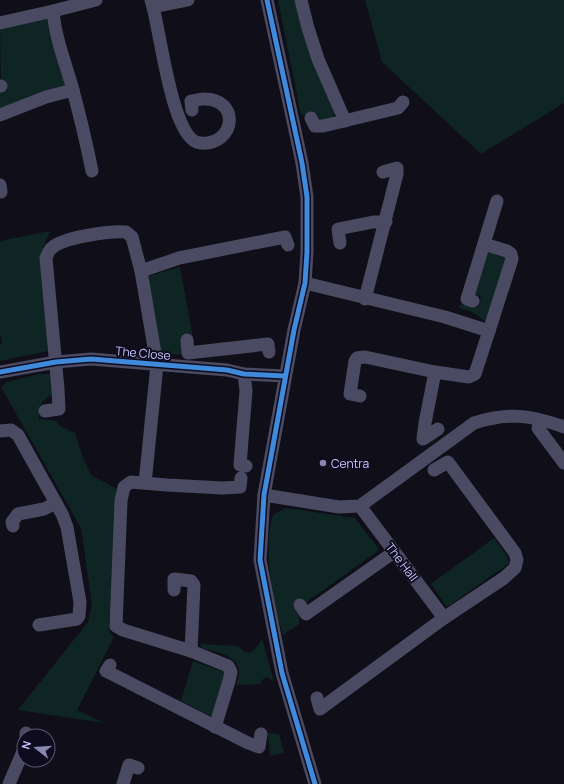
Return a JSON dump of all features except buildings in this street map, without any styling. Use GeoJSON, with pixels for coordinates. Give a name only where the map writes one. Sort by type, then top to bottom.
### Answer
{"type":"FeatureCollection","features":[{"type":"Feature","properties":{"kind":"street"},"geometry":{"type":"LineString","coordinates":[[188,0],[152,3],[168,79],[178,116],[186,133],[196,143],[202,144],[211,142],[226,134],[230,117],[227,110],[222,105],[214,101],[204,99],[191,101],[192,110]]}},
{"type":"Feature","properties":{"kind":"street"},"geometry":{"type":"LineString","coordinates":[[267,0],[302,164],[306,197],[307,252],[305,283],[285,376],[264,495],[260,560],[282,673],[315,784]]}},
{"type":"Feature","properties":{"kind":"street"},"geometry":{"type":"LineString","coordinates":[[302,0],[308,28],[318,59],[345,121]]}},
{"type":"Feature","properties":{"kind":"street"},"geometry":{"type":"LineString","coordinates":[[0,23],[89,1]]}},
{"type":"Feature","properties":{"kind":"street"},"geometry":{"type":"LineString","coordinates":[[53,11],[57,39],[83,126],[92,171]]}},
{"type":"Feature","properties":{"kind":"street"},"geometry":{"type":"LineString","coordinates":[[0,115],[46,97],[73,90]]}},
{"type":"Feature","properties":{"kind":"street"},"geometry":{"type":"LineString","coordinates":[[311,118],[315,126],[323,126],[398,108],[404,102]]}},
{"type":"Feature","properties":{"kind":"street"},"geometry":{"type":"LineString","coordinates":[[365,299],[386,222],[397,168],[382,172]]}},
{"type":"Feature","properties":{"kind":"street"},"geometry":{"type":"LineString","coordinates":[[473,301],[467,299],[497,201]]}},
{"type":"Feature","properties":{"kind":"street"},"geometry":{"type":"LineString","coordinates":[[340,243],[338,229],[372,222],[386,222]]}},
{"type":"Feature","properties":{"kind":"street","name":"The Close"},"geometry":{"type":"LineString","coordinates":[[45,411],[59,409],[46,258],[50,249],[57,244],[72,239],[116,232],[126,232],[132,237],[141,271],[157,365],[145,483]]}},
{"type":"Feature","properties":{"kind":"street"},"geometry":{"type":"LineString","coordinates":[[141,271],[179,258],[285,237],[288,246]]}},
{"type":"Feature","properties":{"kind":"street"},"geometry":{"type":"LineString","coordinates":[[360,396],[350,394],[355,361],[360,357],[435,372],[470,377],[475,374],[512,259],[511,254],[507,251],[484,244]]}},
{"type":"Feature","properties":{"kind":"street"},"geometry":{"type":"LineString","coordinates":[[305,283],[365,299],[445,317],[489,331]]}},
{"type":"Feature","properties":{"kind":"street","name":"The Close"},"geometry":{"type":"LineString","coordinates":[[187,340],[188,353],[268,344],[268,352]]}},
{"type":"Feature","properties":{"kind":"street"},"geometry":{"type":"LineString","coordinates":[[227,370],[228,348]]}},
{"type":"Feature","properties":{"kind":"street","name":"The Close"},"geometry":{"type":"LineString","coordinates":[[0,372],[56,362],[92,359],[227,370],[244,374],[285,376]]}},
{"type":"Feature","properties":{"kind":"street"},"geometry":{"type":"LineString","coordinates":[[435,372],[423,439],[438,429]]}},
{"type":"Feature","properties":{"kind":"street"},"geometry":{"type":"LineString","coordinates":[[244,374],[246,390],[240,465],[246,466]]}},
{"type":"Feature","properties":{"kind":"street"},"geometry":{"type":"LineString","coordinates":[[264,495],[339,507],[360,506],[474,423],[492,418],[509,416],[528,417],[563,424]]}},
{"type":"Feature","properties":{"kind":"street"},"geometry":{"type":"LineString","coordinates":[[538,428],[556,445],[564,463]]}},
{"type":"Feature","properties":{"kind":"street"},"geometry":{"type":"LineString","coordinates":[[0,431],[11,430],[18,435],[62,514],[67,527],[80,602],[80,613],[77,619],[39,625]]}},
{"type":"Feature","properties":{"kind":"street"},"geometry":{"type":"LineString","coordinates":[[317,698],[320,709],[444,618],[504,578],[515,568],[517,560],[515,554],[448,462],[434,470]]}},
{"type":"Feature","properties":{"kind":"street"},"geometry":{"type":"LineString","coordinates":[[215,727],[230,672],[228,666],[191,652],[123,630],[116,626],[121,501],[124,487],[131,482],[167,486],[240,487],[241,478]]}},
{"type":"Feature","properties":{"kind":"street"},"geometry":{"type":"LineString","coordinates":[[13,526],[12,522],[18,514],[44,509],[56,503]]}},
{"type":"Feature","properties":{"kind":"street","name":"The Hall"},"geometry":{"type":"LineString","coordinates":[[360,506],[444,618]]}},
{"type":"Feature","properties":{"kind":"street"},"geometry":{"type":"LineString","coordinates":[[300,605],[306,614],[394,552]]}},
{"type":"Feature","properties":{"kind":"street"},"geometry":{"type":"LineString","coordinates":[[174,590],[174,579],[191,580],[194,585],[191,652]]}},
{"type":"Feature","properties":{"kind":"street"},"geometry":{"type":"LineString","coordinates":[[110,665],[106,671],[215,727],[259,747],[261,734]]}},
{"type":"Feature","properties":{"kind":"street"},"geometry":{"type":"LineString","coordinates":[[122,784],[129,765],[138,768]]}},
{"type":"Feature","properties":{"kind":"street"},"geometry":{"type":"LineString","coordinates":[[9,784],[16,768]]}},
{"type":"Feature","properties":{"kind":"green space"},"geometry":{"type":"Polygon","coordinates":[[[278,0],[297,0],[335,110],[332,119],[322,120],[319,118],[317,113],[301,115],[278,0]]]}},
{"type":"Feature","properties":{"kind":"green space"},"geometry":{"type":"Polygon","coordinates":[[[365,0],[564,0],[564,103],[481,154],[382,62],[365,0]]]}},
{"type":"Feature","properties":{"kind":"green space"},"geometry":{"type":"Polygon","coordinates":[[[43,17],[47,20],[51,40],[65,82],[64,86],[0,108],[0,25],[43,17]]]}},
{"type":"Feature","properties":{"kind":"green space"},"geometry":{"type":"Polygon","coordinates":[[[50,231],[41,253],[48,351],[0,361],[0,346],[2,342],[0,334],[0,241],[50,231]]]}},
{"type":"Feature","properties":{"kind":"green space"},"geometry":{"type":"Polygon","coordinates":[[[486,251],[504,256],[506,261],[488,317],[485,321],[472,312],[459,308],[460,305],[478,307],[481,296],[474,294],[486,251]]]}},
{"type":"Feature","properties":{"kind":"green space"},"geometry":{"type":"Polygon","coordinates":[[[180,267],[193,338],[182,355],[159,353],[145,277],[180,267]]]}},
{"type":"Feature","properties":{"kind":"green space"},"geometry":{"type":"Polygon","coordinates":[[[39,374],[50,374],[53,394],[45,399],[41,404],[39,419],[57,421],[58,425],[75,433],[82,456],[91,475],[117,489],[109,626],[110,634],[114,637],[77,710],[104,723],[18,710],[88,622],[92,605],[81,528],[1,387],[7,382],[39,374]]]}},
{"type":"Feature","properties":{"kind":"green space"},"geometry":{"type":"Polygon","coordinates":[[[287,508],[355,518],[378,548],[378,551],[305,603],[300,600],[293,606],[299,616],[299,624],[283,635],[270,575],[269,544],[273,515],[287,508]]]}},
{"type":"Feature","properties":{"kind":"green space"},"geometry":{"type":"Polygon","coordinates":[[[494,538],[507,556],[509,563],[449,606],[446,606],[431,584],[494,538]]]}},
{"type":"Feature","properties":{"kind":"green space"},"geometry":{"type":"Polygon","coordinates":[[[262,639],[274,682],[267,677],[263,679],[260,684],[236,685],[239,673],[235,662],[226,655],[202,648],[200,644],[238,646],[245,652],[250,653],[257,647],[262,639]]]}},
{"type":"Feature","properties":{"kind":"green space"},"geometry":{"type":"Polygon","coordinates":[[[193,661],[224,672],[225,678],[212,717],[181,701],[193,661]]]}},
{"type":"Feature","properties":{"kind":"green space"},"geometry":{"type":"Polygon","coordinates":[[[268,733],[279,734],[284,753],[270,756],[268,733]]]}},
{"type":"Feature","properties":{"kind":"cycle path"},"geometry":{"type":"LineString","coordinates":[[267,0],[302,163],[307,197],[307,252],[305,283],[294,330],[264,495],[260,560],[282,673],[315,784]]}},
{"type":"Feature","properties":{"kind":"cycle path"},"geometry":{"type":"LineString","coordinates":[[0,372],[56,362],[91,359],[227,370],[244,374],[285,376]]}},
{"type":"Feature","properties":{"kind":"place","name":"Centra"},"geometry":{"type":"Point","coordinates":[323,463]}}]}
